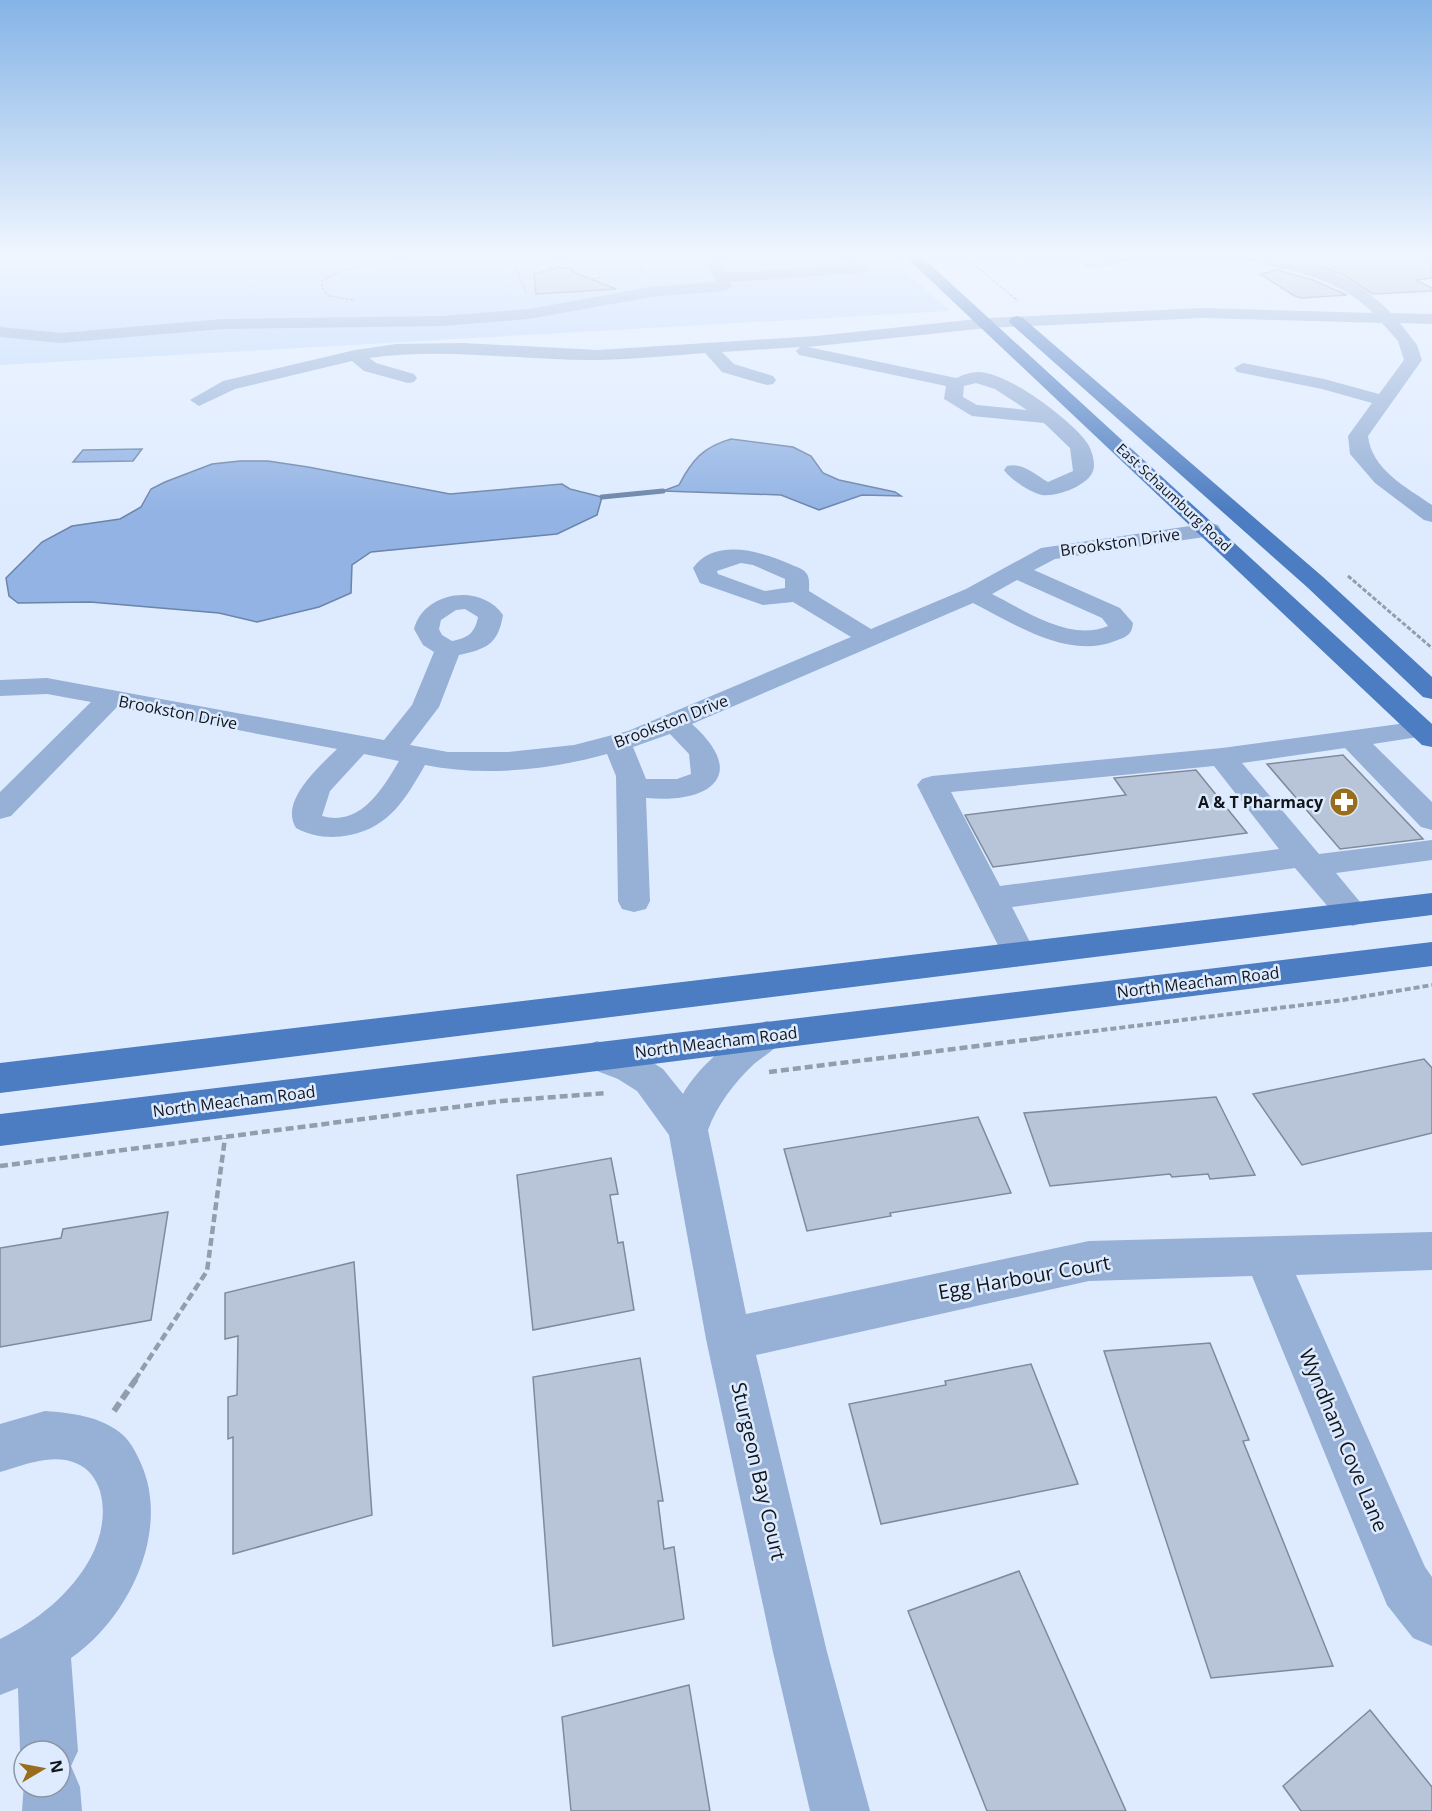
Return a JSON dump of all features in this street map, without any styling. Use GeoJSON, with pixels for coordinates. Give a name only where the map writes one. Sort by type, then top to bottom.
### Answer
{"type":"FeatureCollection","features":[{"type":"Feature","properties":{"kind":"main road","name":"East Schaumburg Road"},"geometry":{"type":"LineString","coordinates":[[1007,342],[1427,734]]}},
{"type":"Feature","properties":{"kind":"main road","name":"East Schaumburg Road"},"geometry":{"type":"LineString","coordinates":[[1051,342],[1432,691]]}},
{"type":"Feature","properties":{"kind":"main road"},"geometry":{"type":"LineString","coordinates":[[0,1078],[1432,904]]}},
{"type":"Feature","properties":{"kind":"main road","name":"North Meacham Road"},"geometry":{"type":"LineString","coordinates":[[0,1130],[1432,954]]}},
{"type":"Feature","properties":{"kind":"street"},"geometry":{"type":"LineString","coordinates":[[542,352],[575,343],[599,342]]}},
{"type":"Feature","properties":{"kind":"street"},"geometry":{"type":"LineString","coordinates":[[199,400],[229,385],[331,361],[396,349],[498,350],[598,355],[807,342]]}},
{"type":"Feature","properties":{"kind":"street"},"geometry":{"type":"LineString","coordinates":[[834,342],[928,362],[1001,385],[1031,404],[1079,446],[1084,461],[1083,474],[1058,486],[1045,489],[1014,470]]}},
{"type":"Feature","properties":{"kind":"street"},"geometry":{"type":"LineString","coordinates":[[1408,342],[1413,360],[1358,436],[1360,454],[1382,479],[1432,515]]}},
{"type":"Feature","properties":{"kind":"street"},"geometry":{"type":"LineString","coordinates":[[774,344],[956,383],[979,377]]}},
{"type":"Feature","properties":{"kind":"street"},"geometry":{"type":"LineString","coordinates":[[709,348],[728,368]]}},
{"type":"Feature","properties":{"kind":"street"},"geometry":{"type":"LineString","coordinates":[[498,350],[500,359],[507,369]]}},
{"type":"Feature","properties":{"kind":"street"},"geometry":{"type":"LineString","coordinates":[[548,369],[561,353]]}},
{"type":"Feature","properties":{"kind":"street"},"geometry":{"type":"LineString","coordinates":[[355,356],[370,368],[408,378]]}},
{"type":"Feature","properties":{"kind":"street"},"geometry":{"type":"LineString","coordinates":[[258,360],[312,357],[331,361]]}},
{"type":"Feature","properties":{"kind":"street"},"geometry":{"type":"LineString","coordinates":[[704,370],[728,368],[767,380]]}},
{"type":"Feature","properties":{"kind":"street"},"geometry":{"type":"LineString","coordinates":[[1243,368],[1382,400]]}},
{"type":"Feature","properties":{"kind":"street"},"geometry":{"type":"LineString","coordinates":[[206,378],[229,385]]}},
{"type":"Feature","properties":{"kind":"street"},"geometry":{"type":"LineString","coordinates":[[956,383],[953,399],[972,410],[1047,418]]}},
{"type":"Feature","properties":{"kind":"street","name":"Brookston Drive"},"geometry":{"type":"LineString","coordinates":[[0,688],[47,686],[448,761],[508,761],[575,754],[617,743],[674,722],[871,639],[974,594],[1049,553],[1209,530]]}},
{"type":"Feature","properties":{"kind":"street"},"geometry":{"type":"LineString","coordinates":[[974,594],[1059,634],[1099,640],[1120,630],[1122,623],[1111,613],[1016,571]]}},
{"type":"Feature","properties":{"kind":"street"},"geometry":{"type":"LineString","coordinates":[[797,594],[871,639]]}},
{"type":"Feature","properties":{"kind":"street"},"geometry":{"type":"LineString","coordinates":[[357,744],[319,786],[306,808],[307,821],[318,827],[360,825],[375,816],[391,797],[404,753],[448,650]]}},
{"type":"Feature","properties":{"kind":"street"},"geometry":{"type":"LineString","coordinates":[[0,809],[111,698]]}},
{"type":"Feature","properties":{"kind":"street"},"geometry":{"type":"LineString","coordinates":[[632,787],[659,791],[678,790],[704,779],[709,768],[707,758],[674,722]]}},
{"type":"Feature","properties":{"kind":"street"},"geometry":{"type":"LineString","coordinates":[[1019,954],[932,785],[1222,756],[1352,739],[1427,734]]}},
{"type":"Feature","properties":{"kind":"street"},"geometry":{"type":"LineString","coordinates":[[1352,739],[1432,820]]}},
{"type":"Feature","properties":{"kind":"street"},"geometry":{"type":"LineString","coordinates":[[617,743],[632,776],[634,901]]}},
{"type":"Feature","properties":{"kind":"street"},"geometry":{"type":"LineString","coordinates":[[1222,756],[1353,914]]}},
{"type":"Feature","properties":{"kind":"street"},"geometry":{"type":"LineString","coordinates":[[990,899],[1307,861],[1432,850]]}},
{"type":"Feature","properties":{"kind":"street"},"geometry":{"type":"LineString","coordinates":[[688,1130],[700,1099],[741,1054],[767,1035]]}},
{"type":"Feature","properties":{"kind":"street"},"geometry":{"type":"LineString","coordinates":[[597,1056],[631,1068],[650,1080],[688,1130]]}},
{"type":"Feature","properties":{"kind":"street","name":"Sturgeon Bay Court"},"geometry":{"type":"LineString","coordinates":[[688,1130],[729,1339],[800,1652],[840,1811]]}},
{"type":"Feature","properties":{"kind":"street","name":"Egg Harbour Court"},"geometry":{"type":"LineString","coordinates":[[729,1339],[1089,1261],[1265,1254],[1432,1251]]}},
{"type":"Feature","properties":{"kind":"street","name":"Wyndham Cove Lane"},"geometry":{"type":"LineString","coordinates":[[1265,1254],[1406,1586],[1432,1619]]}},
{"type":"Feature","properties":{"kind":"street"},"geometry":{"type":"LineString","coordinates":[[0,1449],[28,1437],[70,1434],[103,1448],[124,1476],[129,1516],[116,1562],[86,1609],[22,1658],[46,1739]]}},
{"type":"Feature","properties":{"kind":"path"},"geometry":{"type":"LineString","coordinates":[[93,1444],[207,1271],[225,1138]]}},
{"type":"Feature","properties":{"kind":"shaded area"},"geometry":{"type":"Polygon","coordinates":[[[0,342],[413,342],[0,365],[0,342]]]}},
{"type":"Feature","properties":{"kind":"shaded area"},"geometry":{"type":"Polygon","coordinates":[[[731,439],[793,447],[811,456],[823,473],[839,480],[895,492],[901,496],[862,495],[819,510],[781,495],[663,491],[679,485],[689,468],[706,450],[731,439]]]}},
{"type":"Feature","properties":{"kind":"shaded area"},"geometry":{"type":"Polygon","coordinates":[[[142,449],[133,461],[73,462],[83,450],[142,449]]]}},
{"type":"Feature","properties":{"kind":"shaded area"},"geometry":{"type":"Polygon","coordinates":[[[268,461],[308,467],[450,494],[562,484],[570,489],[602,497],[597,515],[557,534],[371,552],[352,565],[351,593],[319,607],[257,622],[219,613],[90,602],[18,603],[9,596],[6,578],[42,542],[72,526],[120,519],[141,507],[151,489],[165,482],[212,464],[268,461]]]}},
{"type":"Feature","properties":{"kind":"building","name":"A & T Pharmacy"},"geometry":{"type":"Polygon","coordinates":[[[1343,755],[1423,839],[1340,849],[1267,764],[1343,755]]]}},
{"type":"Feature","properties":{"kind":"building"},"geometry":{"type":"Polygon","coordinates":[[[1196,770],[1247,833],[993,867],[965,815],[1126,795],[1114,778],[1196,770]]]}},
{"type":"Feature","properties":{"kind":"building"},"geometry":{"type":"Polygon","coordinates":[[[1424,1059],[1432,1068],[1432,1133],[1302,1165],[1253,1094],[1424,1059]]]}},
{"type":"Feature","properties":{"kind":"building"},"geometry":{"type":"Polygon","coordinates":[[[1216,1097],[1255,1175],[1210,1179],[1208,1174],[1172,1177],[1170,1174],[1050,1186],[1024,1113],[1216,1097]]]}},
{"type":"Feature","properties":{"kind":"building"},"geometry":{"type":"Polygon","coordinates":[[[978,1117],[1011,1193],[890,1213],[891,1216],[807,1231],[784,1149],[978,1117]]]}},
{"type":"Feature","properties":{"kind":"building"},"geometry":{"type":"Polygon","coordinates":[[[611,1158],[618,1194],[610,1195],[618,1243],[623,1242],[634,1310],[533,1330],[517,1175],[611,1158]]]}},
{"type":"Feature","properties":{"kind":"building"},"geometry":{"type":"Polygon","coordinates":[[[168,1212],[151,1320],[0,1347],[0,1248],[61,1238],[63,1229],[168,1212]]]}},
{"type":"Feature","properties":{"kind":"building"},"geometry":{"type":"Polygon","coordinates":[[[354,1262],[372,1515],[233,1554],[233,1437],[228,1439],[228,1397],[237,1395],[238,1336],[225,1339],[225,1293],[354,1262]]]}},
{"type":"Feature","properties":{"kind":"building"},"geometry":{"type":"Polygon","coordinates":[[[1210,1343],[1249,1440],[1243,1441],[1333,1666],[1211,1678],[1104,1351],[1210,1343]]]}},
{"type":"Feature","properties":{"kind":"building"},"geometry":{"type":"Polygon","coordinates":[[[640,1358],[663,1501],[658,1501],[664,1549],[674,1547],[684,1619],[553,1646],[533,1377],[640,1358]]]}},
{"type":"Feature","properties":{"kind":"building"},"geometry":{"type":"Polygon","coordinates":[[[1031,1364],[1078,1484],[881,1524],[849,1404],[946,1385],[945,1381],[1031,1364]]]}},
{"type":"Feature","properties":{"kind":"building"},"geometry":{"type":"Polygon","coordinates":[[[1019,1571],[1126,1811],[987,1811],[908,1611],[1019,1571]]]}},
{"type":"Feature","properties":{"kind":"building"},"geometry":{"type":"Polygon","coordinates":[[[689,1685],[710,1811],[571,1811],[562,1717],[689,1685]]]}},
{"type":"Feature","properties":{"kind":"building"},"geometry":{"type":"Polygon","coordinates":[[[1370,1710],[1432,1787],[1432,1811],[1301,1811],[1283,1786],[1370,1710]]]}},
{"type":"Feature","properties":{"kind":"waterway"},"geometry":{"type":"LineString","coordinates":[[602,497],[663,491]]}},
{"type":"Feature","properties":{"kind":"place","name":"A & T Pharmacy"},"geometry":{"type":"Point","coordinates":[1344,802]}}]}
